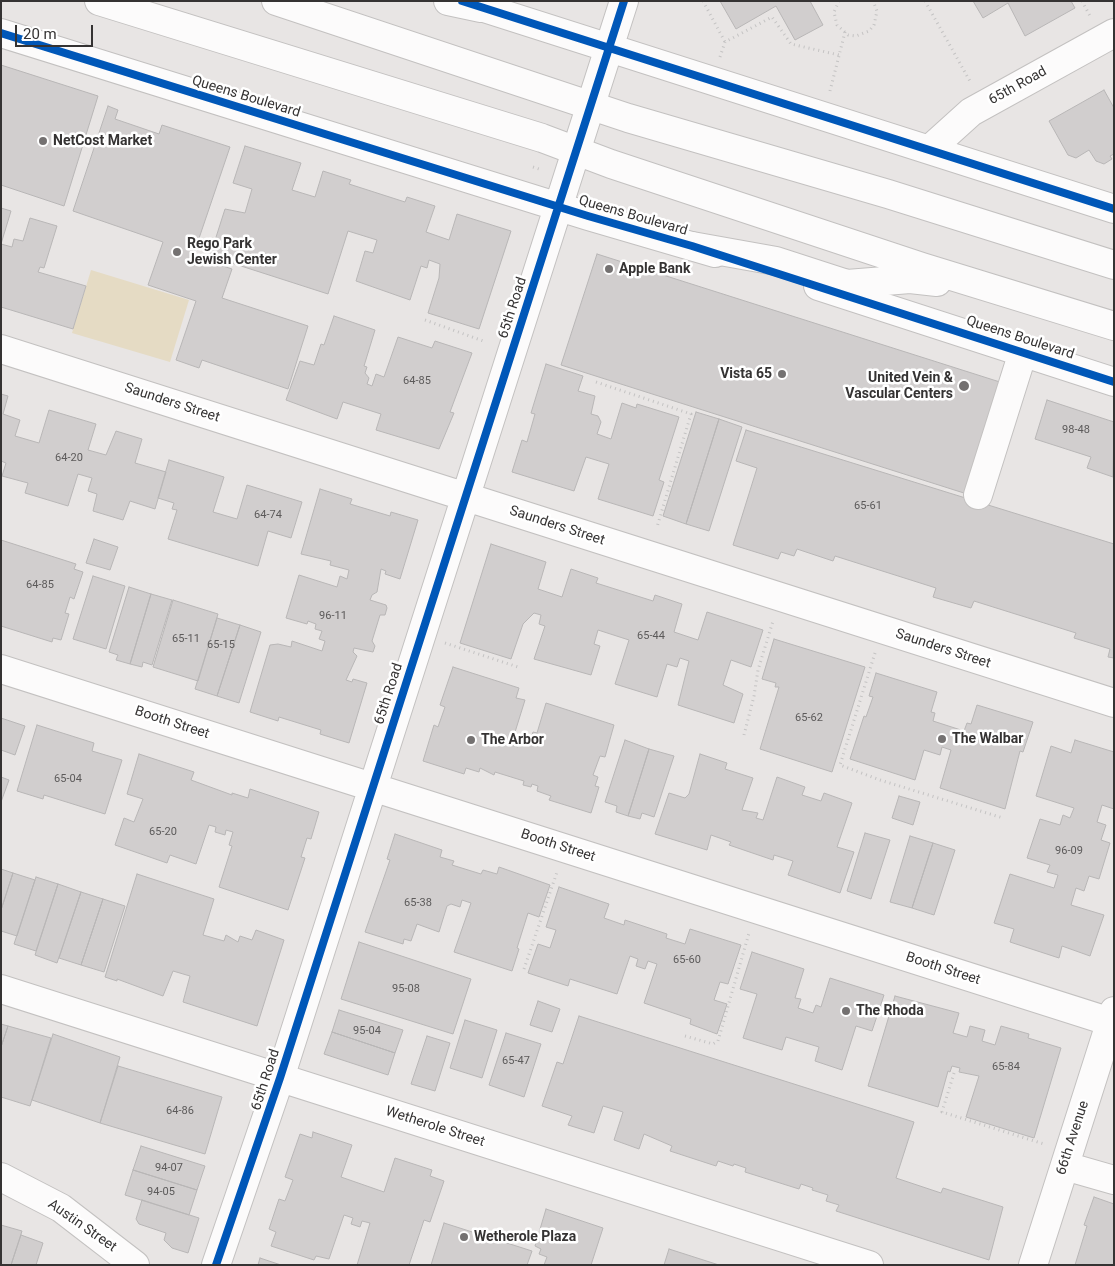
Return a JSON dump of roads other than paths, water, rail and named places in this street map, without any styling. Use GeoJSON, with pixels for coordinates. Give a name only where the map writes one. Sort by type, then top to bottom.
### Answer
{"type":"FeatureCollection","features":[{"type":"Feature","properties":{"kind":"street"},"geometry":{"type":"LineString","coordinates":[[99,1],[1114,265]]}},
{"type":"Feature","properties":{"kind":"street"},"geometry":{"type":"LineString","coordinates":[[276,1],[584,128],[649,176],[1114,326]]}},
{"type":"Feature","properties":{"kind":"street"},"geometry":{"type":"LineString","coordinates":[[448,1],[471,4],[610,47],[1114,209]]}},
{"type":"Feature","properties":{"kind":"street","name":"65th Road"},"geometry":{"type":"LineString","coordinates":[[216,1265],[280,1078],[624,1]]}},
{"type":"Feature","properties":{"kind":"street","name":"Queens Boulevard"},"geometry":{"type":"LineString","coordinates":[[1,33],[692,246],[1114,382]]}},
{"type":"Feature","properties":{"kind":"street","name":"65th Road"},"geometry":{"type":"LineString","coordinates":[[930,150],[971,112],[1114,33]]}},
{"type":"Feature","properties":{"kind":"street"},"geometry":{"type":"LineString","coordinates":[[692,246],[776,261],[847,284],[910,279],[989,287]]}},
{"type":"Feature","properties":{"kind":"street","name":"Saunders Street"},"geometry":{"type":"LineString","coordinates":[[1,349],[1114,703]]}},
{"type":"Feature","properties":{"kind":"street"},"geometry":{"type":"LineString","coordinates":[[978,495],[1023,352]]}},
{"type":"Feature","properties":{"kind":"street","name":"Booth Street"},"geometry":{"type":"LineString","coordinates":[[1,669],[1113,1019]]}},
{"type":"Feature","properties":{"kind":"street","name":"Wetherole Street"},"geometry":{"type":"LineString","coordinates":[[1,989],[869,1265]]}},
{"type":"Feature","properties":{"kind":"street","name":"66th Avenue"},"geometry":{"type":"LineString","coordinates":[[1033,1265],[1113,1019]]}},
{"type":"Feature","properties":{"kind":"street"},"geometry":{"type":"LineString","coordinates":[[1065,1166],[1114,1180]]}},
{"type":"Feature","properties":{"kind":"street","name":"Austin Street"},"geometry":{"type":"LineString","coordinates":[[1,1176],[61,1208],[135,1265]]}},
{"type":"Feature","properties":{"kind":"place","name":"NetCost Market"},"geometry":{"type":"Point","coordinates":[43,141]}},
{"type":"Feature","properties":{"kind":"place","name":"Rego Park Jewish Center"},"geometry":{"type":"Point","coordinates":[177,252]}},
{"type":"Feature","properties":{"kind":"place","name":"Apple Bank"},"geometry":{"type":"Point","coordinates":[609,269]}},
{"type":"Feature","properties":{"kind":"place","name":"Vista 65"},"geometry":{"type":"Point","coordinates":[782,374]}},
{"type":"Feature","properties":{"kind":"place","name":"United Vein & Vascular Centers"},"geometry":{"type":"Point","coordinates":[964,386]}},
{"type":"Feature","properties":{"kind":"place","name":"The Walbar"},"geometry":{"type":"Point","coordinates":[942,739]}},
{"type":"Feature","properties":{"kind":"place","name":"The Arbor"},"geometry":{"type":"Point","coordinates":[471,740]}},
{"type":"Feature","properties":{"kind":"place","name":"The Rhoda"},"geometry":{"type":"Point","coordinates":[846,1011]}},
{"type":"Feature","properties":{"kind":"place","name":"Wetherole Plaza"},"geometry":{"type":"Point","coordinates":[464,1237]}}]}
